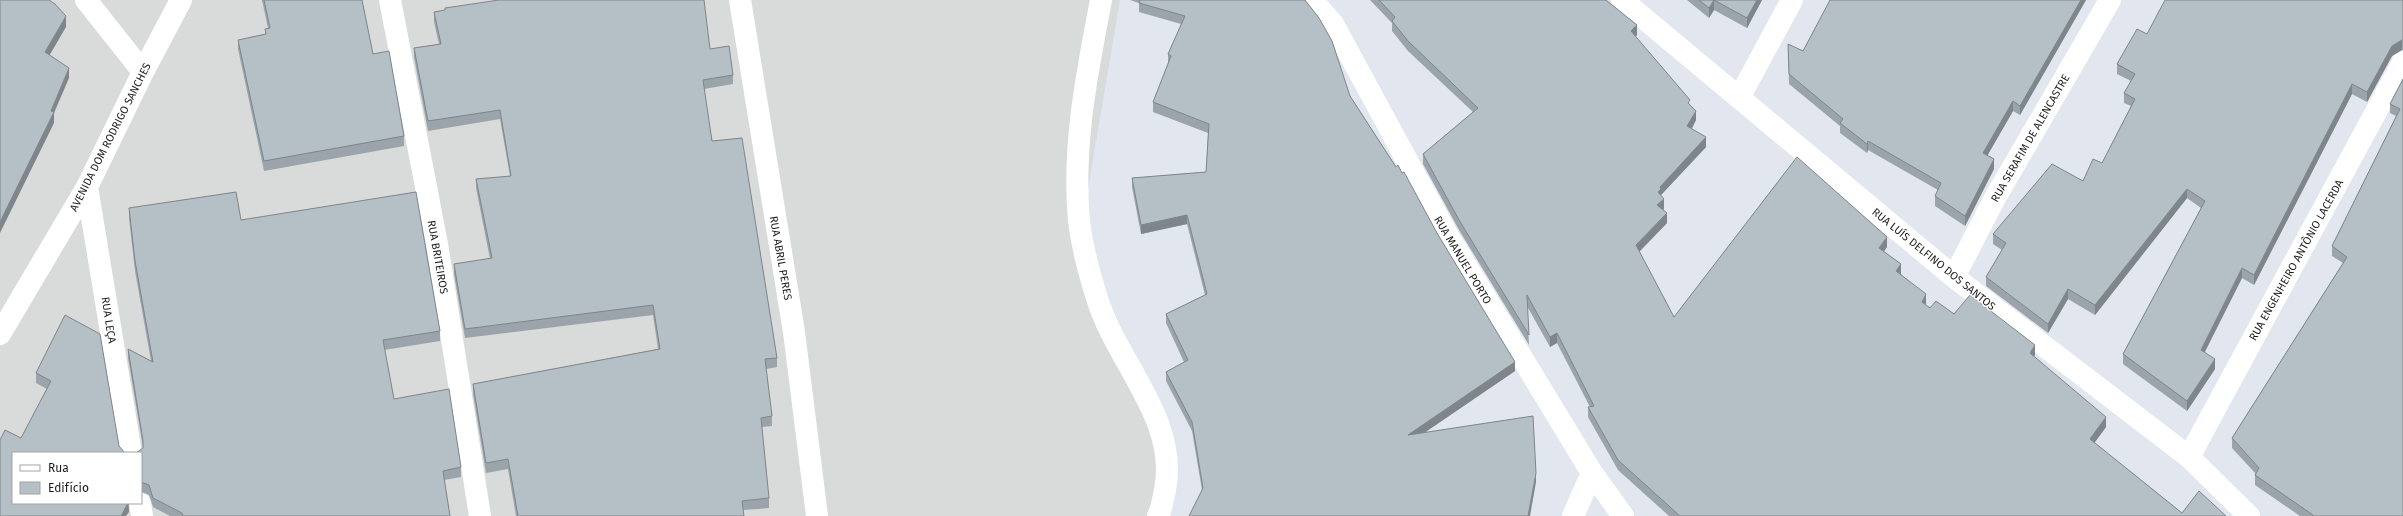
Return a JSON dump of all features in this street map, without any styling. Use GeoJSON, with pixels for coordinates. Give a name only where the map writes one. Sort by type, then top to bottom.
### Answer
{"type":"FeatureCollection","features":[{"type":"Feature","properties":{"kind":"street"},"geometry":{"type":"LineString","coordinates":[[86,0],[143,72]]}},
{"type":"Feature","properties":{"kind":"street","name":"AVENIDA DOM RODRIGO SANCHES"},"geometry":{"type":"LineString","coordinates":[[0,334],[87,188],[143,72],[182,0]]}},
{"type":"Feature","properties":{"kind":"street","name":"RUA BRITEIROS"},"geometry":{"type":"LineString","coordinates":[[390,0],[437,244],[480,516]]}},
{"type":"Feature","properties":{"kind":"street","name":"RUA ABRIL PERES"},"geometry":{"type":"LineString","coordinates":[[740,0],[794,332],[817,516]]}},
{"type":"Feature","properties":{"kind":"street"},"geometry":{"type":"LineString","coordinates":[[1101,0],[1085,84],[1077,153],[1079,221],[1084,254],[1109,330],[1130,371],[1150,403],[1160,430],[1166,453],[1167,480],[1161,510],[1158,516]]}},
{"type":"Feature","properties":{"kind":"street","name":"RUA MANUEL PORTO"},"geometry":{"type":"LineString","coordinates":[[1312,0],[1333,24],[1448,236],[1592,473],[1623,516]]}},
{"type":"Feature","properties":{"kind":"street","name":"RUA LUÍS DELFINO DOS SANTOS"},"geometry":{"type":"LineString","coordinates":[[1622,0],[1954,277],[2189,457],[2249,516]]}},
{"type":"Feature","properties":{"kind":"street"},"geometry":{"type":"LineString","coordinates":[[1739,98],[1792,0]]}},
{"type":"Feature","properties":{"kind":"street","name":"RUA SERAFIM DE ALENCASTRE"},"geometry":{"type":"LineString","coordinates":[[1954,277],[1995,198],[2110,0]]}},
{"type":"Feature","properties":{"kind":"street","name":"RUA ENGENHEIRO ANTÔNIO LACERDA"},"geometry":{"type":"LineString","coordinates":[[2189,457],[2403,62]]}},
{"type":"Feature","properties":{"kind":"street","name":"RUA LEÇA"},"geometry":{"type":"LineString","coordinates":[[87,188],[131,452]]}},
{"type":"Feature","properties":{"kind":"street"},"geometry":{"type":"LineString","coordinates":[[1573,516],[1592,473]]}},
{"type":"Feature","properties":{"kind":"street"},"geometry":{"type":"LineString","coordinates":[[140,504],[142,516]]}},
{"type":"Feature","properties":{"kind":"shaded area"},"geometry":{"type":"Polygon","coordinates":[[[0,0],[1120,0],[1083,218],[1172,498],[1162,516],[0,516],[0,0]]]}},
{"type":"Feature","properties":{"kind":"building"},"geometry":{"type":"Polygon","coordinates":[[[0,0],[49,0],[55,4],[66,16],[45,52],[69,68],[51,111],[54,112],[0,222],[0,0]]]}},
{"type":"Feature","properties":{"kind":"building"},"geometry":{"type":"Polygon","coordinates":[[[264,0],[362,0],[373,54],[389,51],[404,136],[264,161],[238,40],[266,34],[265,29],[270,28],[264,0]]]}},
{"type":"Feature","properties":{"kind":"building"},"geometry":{"type":"Polygon","coordinates":[[[499,0],[704,0],[710,49],[729,46],[733,75],[703,80],[712,141],[742,138],[777,358],[765,359],[772,416],[761,418],[769,498],[742,501],[744,516],[518,516],[508,459],[486,463],[473,384],[660,349],[653,305],[465,329],[454,264],[492,258],[476,179],[511,176],[500,110],[428,121],[414,48],[441,44],[434,12],[445,10],[445,8],[499,0]]]}},
{"type":"Feature","properties":{"kind":"building"},"geometry":{"type":"Polygon","coordinates":[[[1140,0],[1305,0],[1319,18],[1332,41],[1350,96],[1396,167],[1398,165],[1402,173],[1404,172],[1437,233],[1515,362],[1408,435],[1533,416],[1536,473],[1528,516],[1189,516],[1203,488],[1192,422],[1166,372],[1188,360],[1166,314],[1207,294],[1187,215],[1141,225],[1132,178],[1206,172],[1209,124],[1153,102],[1171,56],[1168,54],[1185,16],[1139,3],[1140,0]]]}},
{"type":"Feature","properties":{"kind":"building"},"geometry":{"type":"Polygon","coordinates":[[[1379,0],[1606,0],[1637,25],[1631,31],[1690,100],[1688,103],[1696,111],[1687,126],[1706,137],[1660,187],[1661,189],[1658,192],[1664,199],[1657,205],[1667,213],[1636,245],[1674,317],[1797,157],[1887,237],[1879,248],[1901,264],[1896,271],[1926,294],[1922,302],[1930,308],[1936,301],[1954,314],[1970,295],[2035,345],[2030,353],[2106,417],[2090,439],[2182,513],[2199,491],[2226,516],[1680,516],[1618,460],[1588,407],[1594,406],[1557,333],[1550,337],[1527,295],[1529,335],[1459,220],[1423,154],[1478,108],[1408,41],[1392,21],[1395,17],[1379,0]]]}},
{"type":"Feature","properties":{"kind":"building"},"geometry":{"type":"Polygon","coordinates":[[[1699,0],[1714,0],[1709,8],[1699,0]]]}},
{"type":"Feature","properties":{"kind":"building"},"geometry":{"type":"Polygon","coordinates":[[[1714,0],[1757,0],[1747,18],[1714,0]]]}},
{"type":"Feature","properties":{"kind":"building"},"geometry":{"type":"Polygon","coordinates":[[[1830,0],[2081,0],[2020,106],[2013,101],[1983,153],[1994,159],[1965,216],[1935,196],[1941,183],[1868,141],[1867,144],[1840,123],[1843,119],[1789,74],[1788,44],[1803,51],[1830,0]]]}},
{"type":"Feature","properties":{"kind":"building"},"geometry":{"type":"Polygon","coordinates":[[[2165,0],[2403,0],[2403,40],[2392,46],[2367,92],[2352,84],[2254,275],[2242,268],[2201,350],[2215,359],[2187,401],[2123,354],[2205,201],[2187,189],[2095,305],[2068,289],[2048,324],[1986,277],[2006,243],[1993,234],[2052,164],[2083,181],[2093,159],[2102,163],[2135,99],[2124,93],[2135,74],[2117,64],[2137,29],[2147,34],[2165,0]]]}},
{"type":"Feature","properties":{"kind":"building"},"geometry":{"type":"Polygon","coordinates":[[[2403,79],[2403,516],[2313,516],[2255,475],[2259,468],[2232,438],[2347,257],[2332,246],[2400,109],[2390,104],[2403,79]]]}},
{"type":"Feature","properties":{"kind":"building"},"geometry":{"type":"Polygon","coordinates":[[[236,192],[241,220],[416,192],[440,331],[383,340],[394,399],[449,389],[461,467],[443,471],[450,516],[183,516],[182,513],[153,498],[149,485],[142,482],[142,452],[137,452],[143,448],[143,441],[128,349],[153,362],[135,261],[129,208],[236,192]]]}},
{"type":"Feature","properties":{"kind":"building"},"geometry":{"type":"Polygon","coordinates":[[[65,315],[100,334],[119,446],[124,452],[12,452],[12,504],[127,504],[121,516],[0,516],[0,440],[5,430],[21,438],[51,381],[36,373],[65,315]]]}}]}
